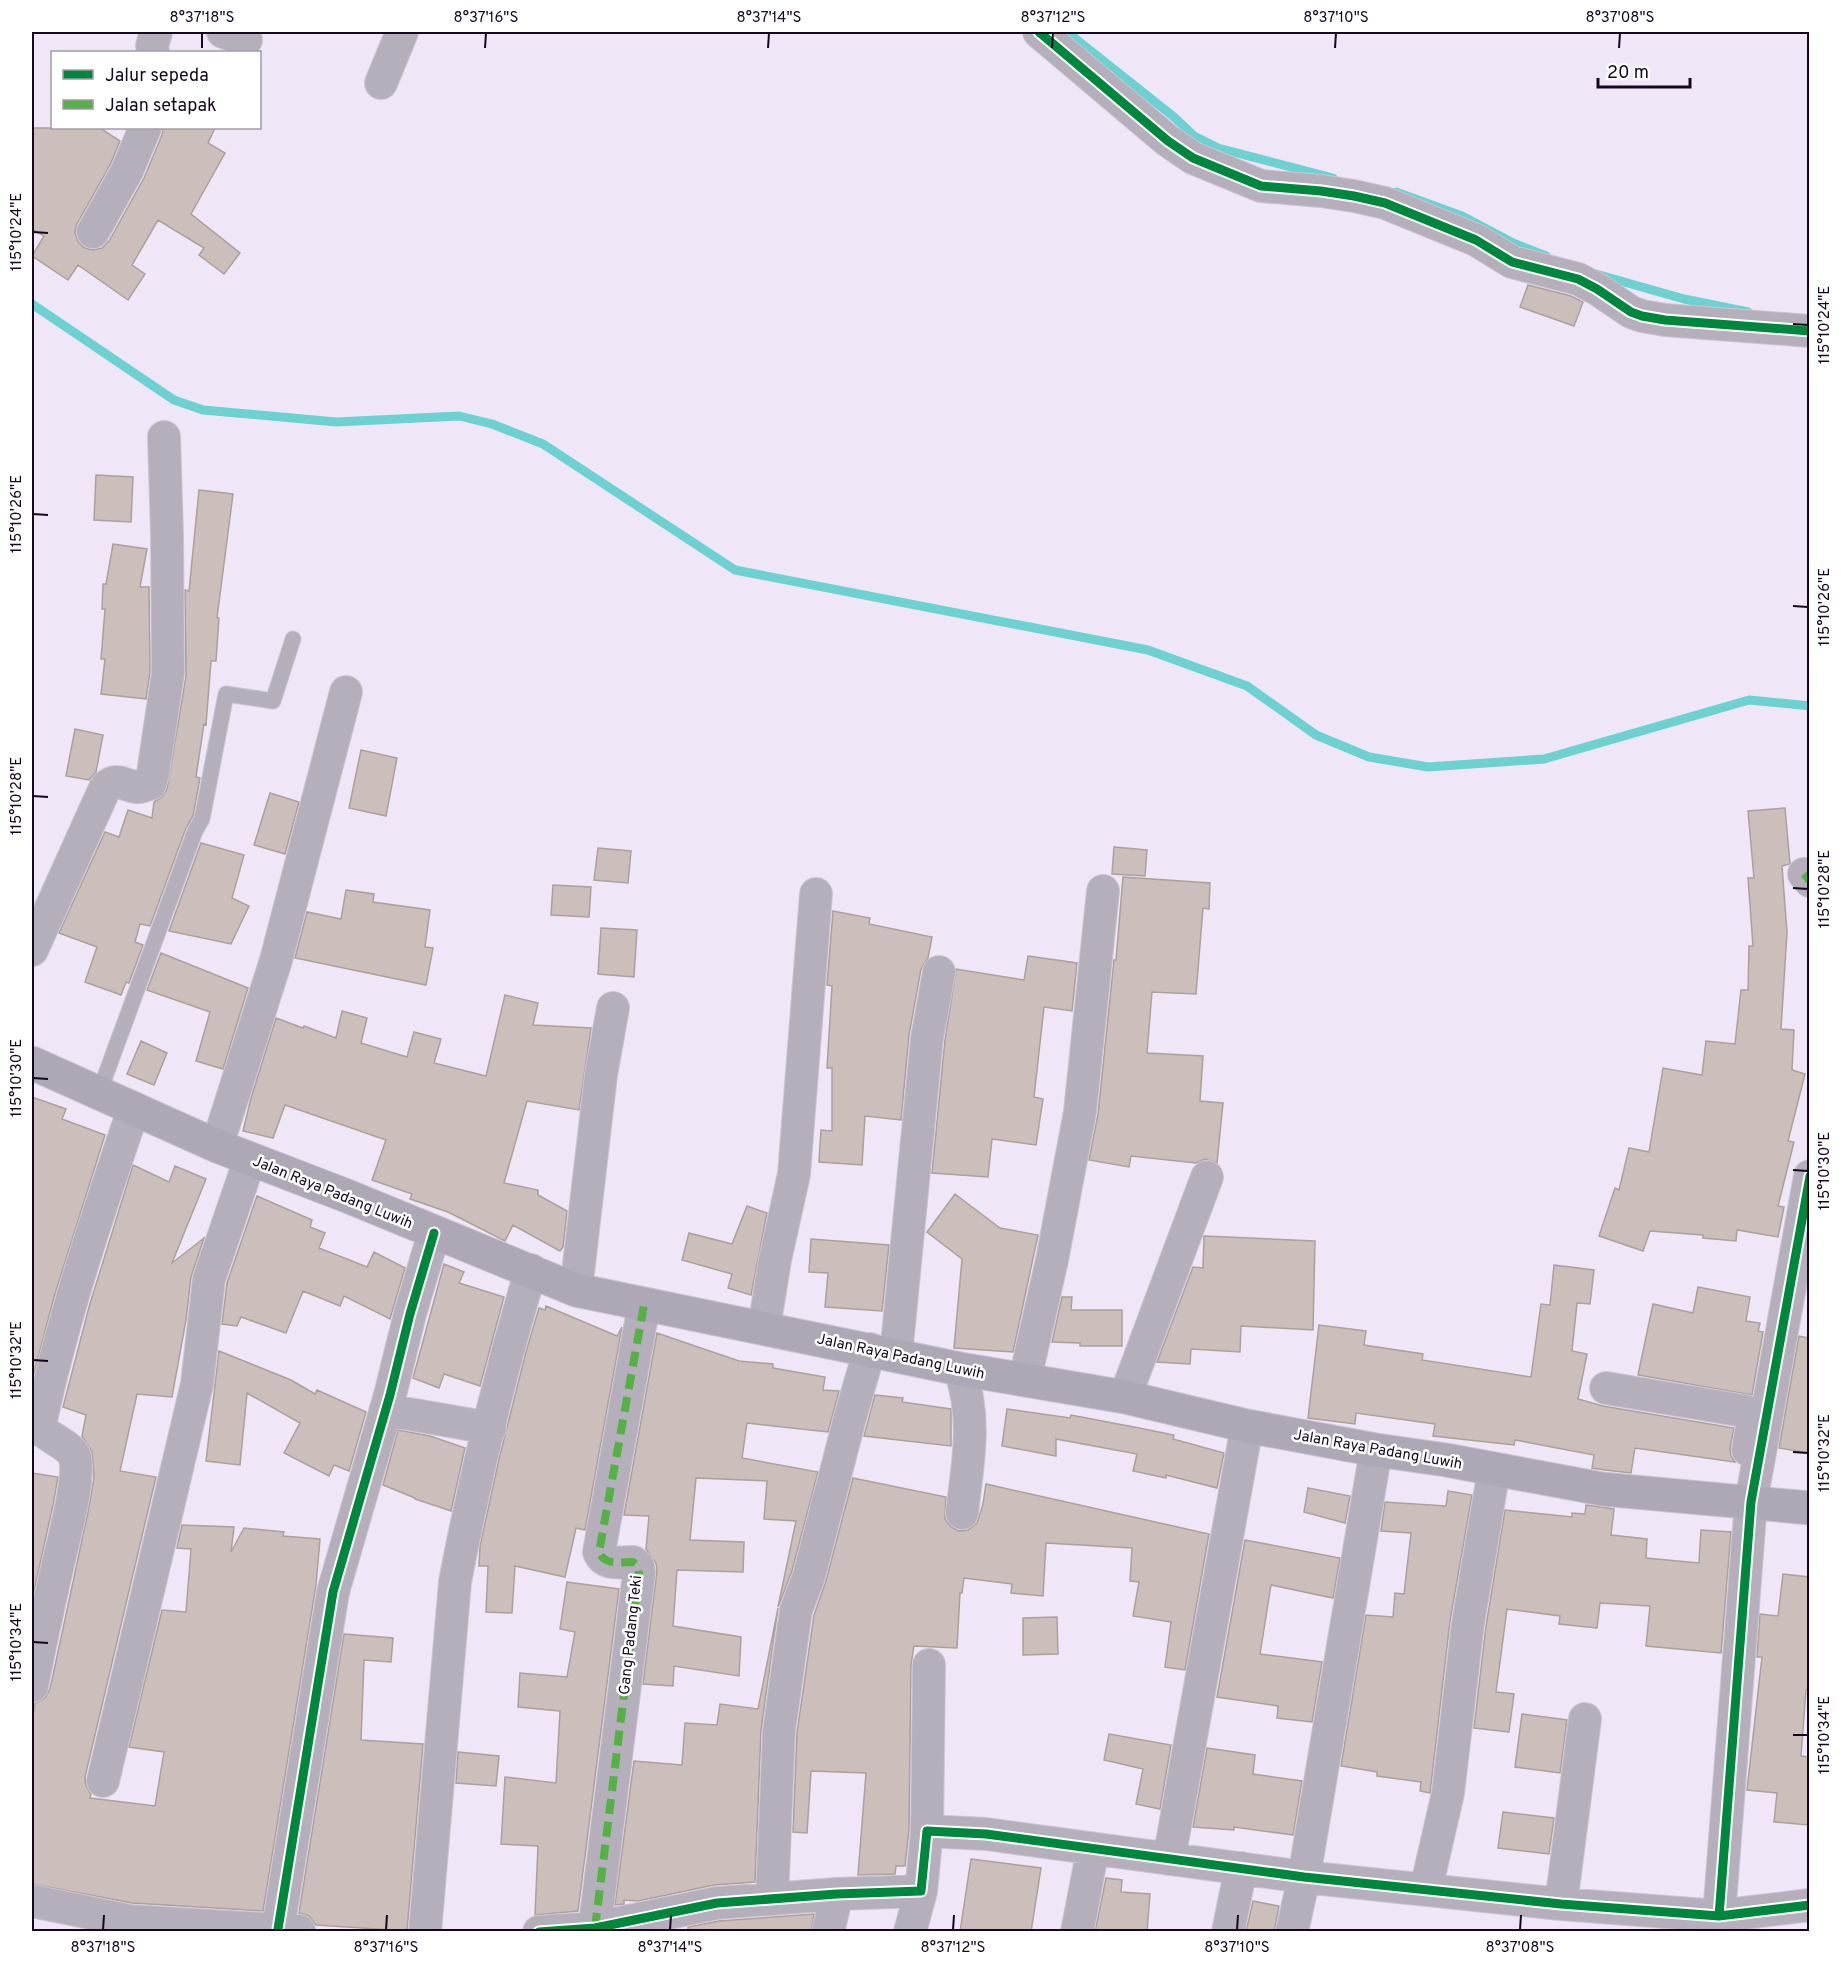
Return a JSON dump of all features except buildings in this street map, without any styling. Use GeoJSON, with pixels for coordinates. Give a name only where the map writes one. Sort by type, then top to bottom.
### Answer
{"type":"FeatureCollection","features":[{"type":"Feature","properties":{"kind":"main road","name":"Jalan Raya Padang Luwih"},"geometry":{"type":"LineString","coordinates":[[32,1063],[217,1146],[347,1196],[576,1290],[960,1369],[1125,1397],[1247,1426],[1376,1450],[1446,1460],[1602,1489],[1809,1508]]}},
{"type":"Feature","properties":{"kind":"street"},"geometry":{"type":"LineString","coordinates":[[153,51],[156,32]]}},
{"type":"Feature","properties":{"kind":"street"},"geometry":{"type":"LineString","coordinates":[[381,83],[402,32]]}},
{"type":"Feature","properties":{"kind":"street"},"geometry":{"type":"LineString","coordinates":[[1039,32],[1175,147],[1193,158],[1245,180],[1261,186],[1321,191],[1385,203],[1476,240],[1512,262],[1578,279],[1642,316],[1665,320],[1809,331]]}},
{"type":"Feature","properties":{"kind":"street"},"geometry":{"type":"LineString","coordinates":[[93,232],[127,171],[145,129]]}},
{"type":"Feature","properties":{"kind":"street"},"geometry":{"type":"LineString","coordinates":[[32,950],[105,788],[110,782],[117,781],[139,788],[150,784],[153,773],[168,673],[164,437]]}},
{"type":"Feature","properties":{"kind":"street"},"geometry":{"type":"LineString","coordinates":[[217,1146],[276,960],[346,692]]}},
{"type":"Feature","properties":{"kind":"street"},"geometry":{"type":"LineString","coordinates":[[1025,1379],[1054,1249],[1078,1123],[1103,891]]}},
{"type":"Feature","properties":{"kind":"street"},"geometry":{"type":"LineString","coordinates":[[764,1328],[775,1260],[794,1174],[816,894]]}},
{"type":"Feature","properties":{"kind":"street"},"geometry":{"type":"LineString","coordinates":[[772,1899],[779,1731],[796,1610],[809,1576],[851,1414],[883,1352],[927,1038],[939,972]]}},
{"type":"Feature","properties":{"kind":"street"},"geometry":{"type":"LineString","coordinates":[[576,1290],[601,1075],[613,1008]]}},
{"type":"Feature","properties":{"kind":"street"},"geometry":{"type":"LineString","coordinates":[[32,1686],[72,1497],[77,1463],[73,1452],[51,1439],[42,1430],[41,1420],[71,1306],[134,1108]]}},
{"type":"Feature","properties":{"kind":"street"},"geometry":{"type":"LineString","coordinates":[[104,1780],[197,1384],[209,1279],[250,1159]]}},
{"type":"Feature","properties":{"kind":"street"},"geometry":{"type":"LineString","coordinates":[[1745,1502],[1809,1176]]}},
{"type":"Feature","properties":{"kind":"street"},"geometry":{"type":"LineString","coordinates":[[1125,1397],[1207,1177]]}},
{"type":"Feature","properties":{"kind":"street"},"geometry":{"type":"LineString","coordinates":[[32,1901],[130,1921],[289,1930],[333,1592],[434,1233]]}},
{"type":"Feature","properties":{"kind":"street"},"geometry":{"type":"LineString","coordinates":[[425,1932],[452,1618],[451,1606],[466,1526],[507,1350],[531,1270]]}},
{"type":"Feature","properties":{"kind":"street","name":"Gang Padang Teki"},"geometry":{"type":"LineString","coordinates":[[595,1930],[639,1574],[638,1566],[633,1562],[607,1562],[601,1558],[599,1552],[644,1305]]}},
{"type":"Feature","properties":{"kind":"street"},"geometry":{"type":"LineString","coordinates":[[960,1369],[967,1390],[971,1434],[962,1513]]}},
{"type":"Feature","properties":{"kind":"street"},"geometry":{"type":"LineString","coordinates":[[1606,1388],[1744,1412],[1751,1414],[1754,1421],[1745,1502],[1719,1916]]}},
{"type":"Feature","properties":{"kind":"street"},"geometry":{"type":"LineString","coordinates":[[386,1410],[490,1428]]}},
{"type":"Feature","properties":{"kind":"street"},"geometry":{"type":"LineString","coordinates":[[1169,1859],[1247,1426]]}},
{"type":"Feature","properties":{"kind":"street"},"geometry":{"type":"LineString","coordinates":[[1292,1932],[1304,1877],[1376,1450]]}},
{"type":"Feature","properties":{"kind":"street"},"geometry":{"type":"LineString","coordinates":[[1426,1889],[1448,1793],[1468,1623],[1494,1470]]}},
{"type":"Feature","properties":{"kind":"street"},"geometry":{"type":"LineString","coordinates":[[910,1932],[921,1891],[927,1831],[929,1665]]}},
{"type":"Feature","properties":{"kind":"street"},"geometry":{"type":"LineString","coordinates":[[1561,1904],[1585,1719]]}},
{"type":"Feature","properties":{"kind":"street"},"geometry":{"type":"LineString","coordinates":[[927,1831],[986,1834],[1304,1877],[1561,1904],[1719,1916],[1809,1905]]}},
{"type":"Feature","properties":{"kind":"street"},"geometry":{"type":"LineString","coordinates":[[1077,1932],[1093,1849]]}},
{"type":"Feature","properties":{"kind":"street"},"geometry":{"type":"LineString","coordinates":[[1228,1932],[1241,1868]]}},
{"type":"Feature","properties":{"kind":"street"},"geometry":{"type":"LineString","coordinates":[[539,1932],[595,1930],[717,1903],[837,1894],[921,1891]]}},
{"type":"Feature","properties":{"kind":"street"},"geometry":{"type":"LineString","coordinates":[[828,1932],[837,1894]]}},
{"type":"Feature","properties":{"kind":"lane"},"geometry":{"type":"LineString","coordinates":[[99,1093],[195,831],[202,819],[226,694],[273,701],[293,639]]}},
{"type":"Feature","properties":{"kind":"waterway"},"geometry":{"type":"LineString","coordinates":[[1067,32],[1174,117],[1194,136],[1218,148],[1333,178]]}},
{"type":"Feature","properties":{"kind":"waterway"},"geometry":{"type":"LineString","coordinates":[[1396,192],[1462,216],[1513,243],[1546,256]]}},
{"type":"Feature","properties":{"kind":"waterway"},"geometry":{"type":"LineString","coordinates":[[1596,274],[1684,299],[1748,312]]}},
{"type":"Feature","properties":{"kind":"waterway"},"geometry":{"type":"LineString","coordinates":[[32,304],[174,400],[203,410],[336,422],[459,416],[492,424],[543,444],[735,570],[1148,650],[1247,686],[1316,735],[1369,757],[1428,767],[1544,759],[1749,700],[1810,706]]}},
{"type":"Feature","properties":{"kind":"marked path"},"geometry":{"type":"LineString","coordinates":[[1804,874],[1810,881]]}},
{"type":"Feature","properties":{"kind":"marked path"},"geometry":{"type":"LineString","coordinates":[[595,1928],[639,1573],[638,1566],[633,1562],[609,1561],[599,1552],[644,1305]]}},
{"type":"Feature","properties":{"kind":"cycle path"},"geometry":{"type":"LineString","coordinates":[[1039,32],[1168,141],[1193,158],[1261,186],[1321,191],[1385,203],[1476,240],[1512,262],[1578,279],[1631,312],[1642,316],[1665,320],[1810,331]]}},
{"type":"Feature","properties":{"kind":"cycle path"},"geometry":{"type":"LineString","coordinates":[[1719,1916],[1751,1502],[1810,1176]]}},
{"type":"Feature","properties":{"kind":"cycle path"},"geometry":{"type":"LineString","coordinates":[[278,1929],[333,1592],[434,1233]]}},
{"type":"Feature","properties":{"kind":"cycle path"},"geometry":{"type":"LineString","coordinates":[[539,1932],[595,1928],[717,1903],[837,1894],[921,1891],[927,1831],[986,1834],[1304,1877],[1561,1904],[1719,1916],[1810,1905]]}}]}
